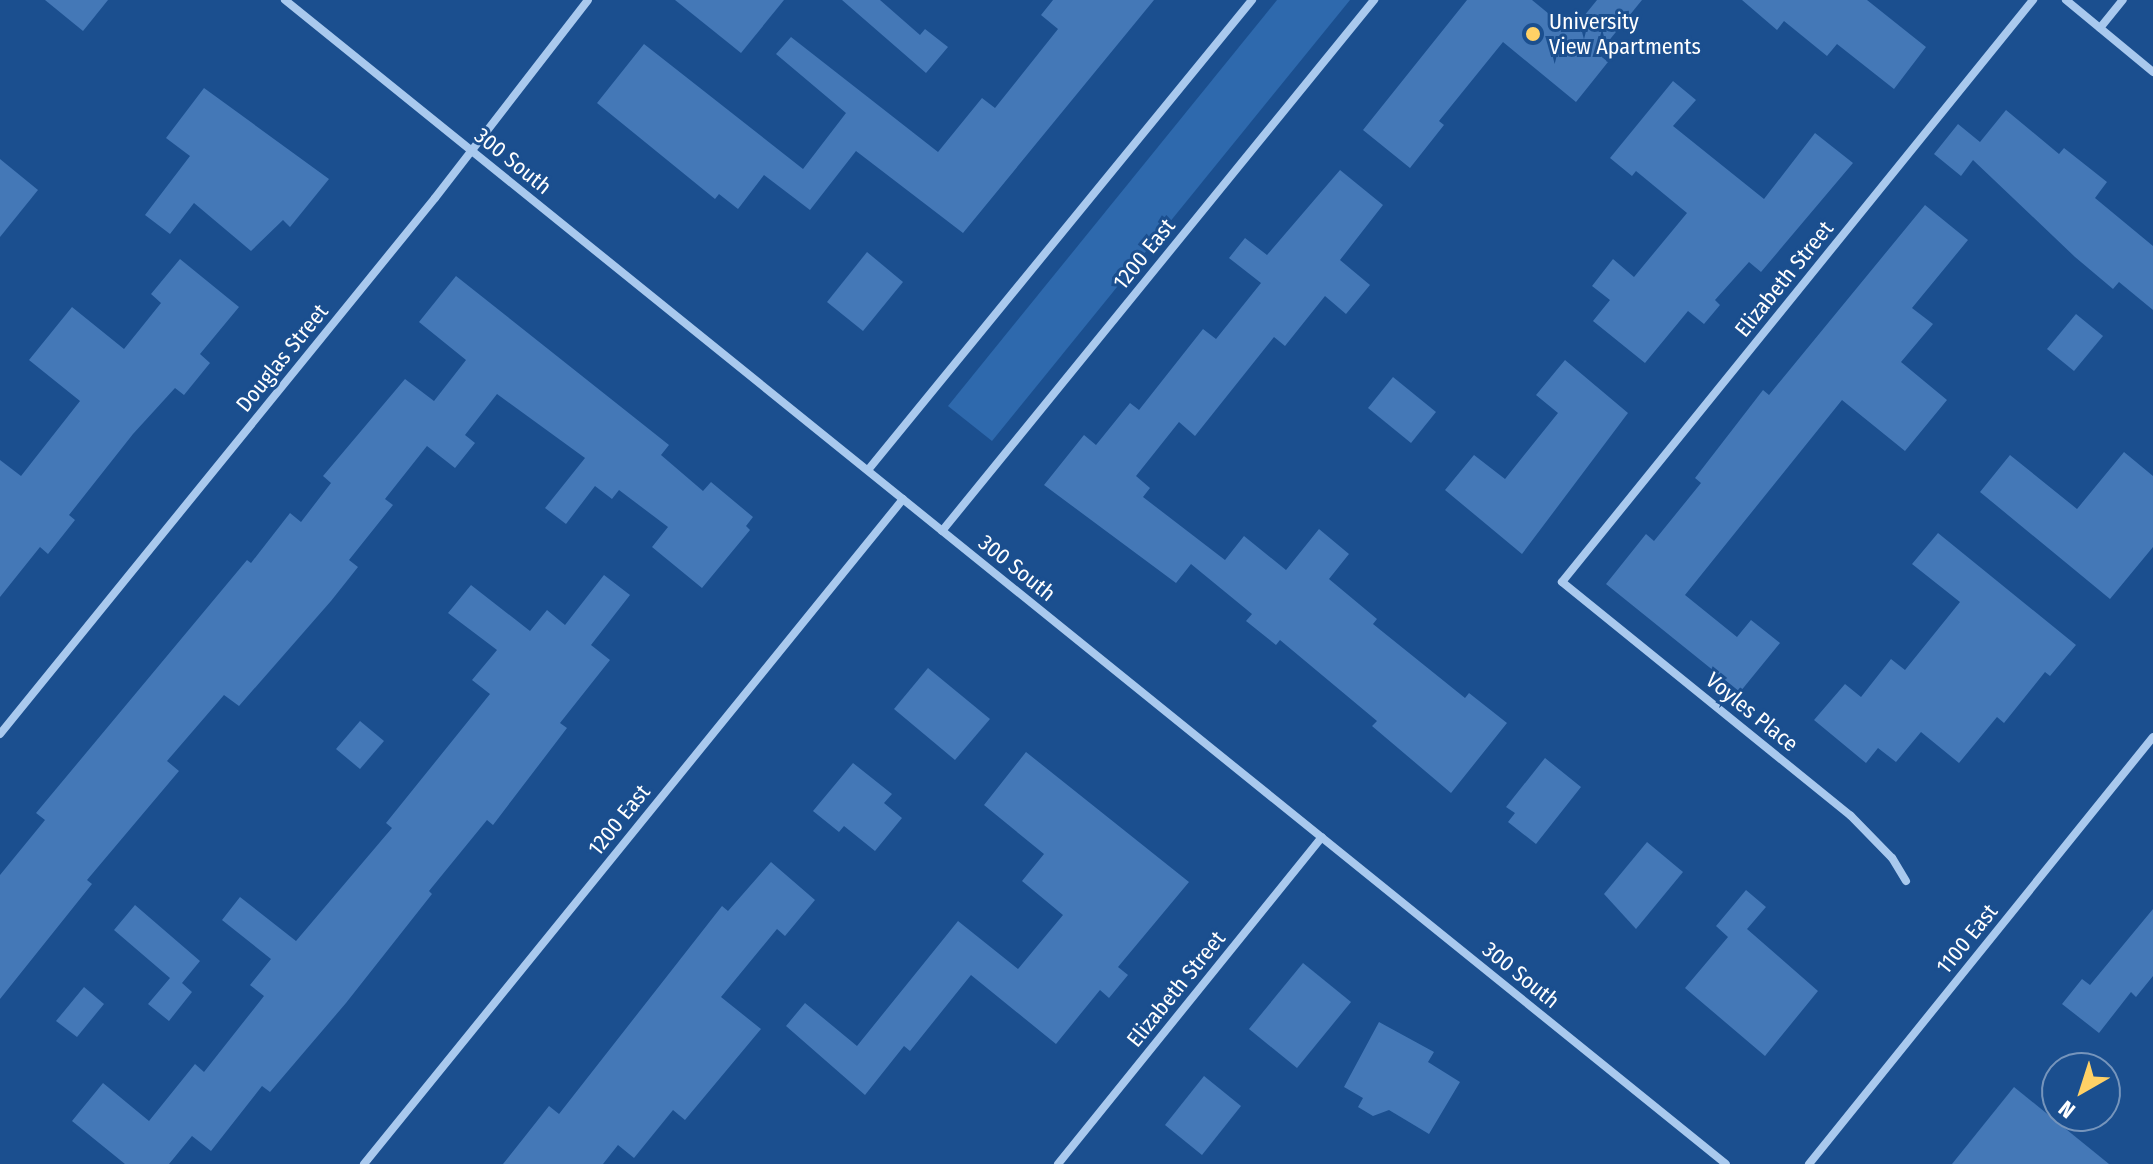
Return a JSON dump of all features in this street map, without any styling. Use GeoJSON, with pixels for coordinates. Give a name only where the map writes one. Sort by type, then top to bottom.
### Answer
{"type":"FeatureCollection","features":[{"type":"Feature","properties":{"kind":"street","name":"300 South"},"geometry":{"type":"LineString","coordinates":[[285,0],[1726,1164]]}},
{"type":"Feature","properties":{"kind":"street","name":"Douglas Street"},"geometry":{"type":"LineString","coordinates":[[0,734],[588,0]]}},
{"type":"Feature","properties":{"kind":"street"},"geometry":{"type":"LineString","coordinates":[[868,470],[1252,0]]}},
{"type":"Feature","properties":{"kind":"street","name":"1200 East"},"geometry":{"type":"LineString","coordinates":[[942,531],[1374,0]]}},
{"type":"Feature","properties":{"kind":"street","name":"Elizabeth Street"},"geometry":{"type":"LineString","coordinates":[[1562,582],[2033,0]]}},
{"type":"Feature","properties":{"kind":"street"},"geometry":{"type":"LineString","coordinates":[[2066,0],[2153,72]]}},
{"type":"Feature","properties":{"kind":"street"},"geometry":{"type":"LineString","coordinates":[[2100,28],[2123,0]]}},
{"type":"Feature","properties":{"kind":"street","name":"1200 East"},"geometry":{"type":"LineString","coordinates":[[364,1164],[903,499]]}},
{"type":"Feature","properties":{"kind":"street","name":"Voyles Place"},"geometry":{"type":"LineString","coordinates":[[1562,582],[1851,816],[1892,858],[1906,881]]}},
{"type":"Feature","properties":{"kind":"street","name":"1100 East"},"geometry":{"type":"LineString","coordinates":[[1809,1164],[2153,737]]}},
{"type":"Feature","properties":{"kind":"street","name":"Elizabeth Street"},"geometry":{"type":"LineString","coordinates":[[1058,1164],[1322,837]]}},
{"type":"Feature","properties":{"kind":"shaded area"},"geometry":{"type":"Polygon","coordinates":[[[1277,0],[1350,0],[992,441],[948,406],[1277,0]]]}},
{"type":"Feature","properties":{"kind":"building"},"geometry":{"type":"Polygon","coordinates":[[[45,0],[108,0],[83,31],[45,0]]]}},
{"type":"Feature","properties":{"kind":"building"},"geometry":{"type":"Polygon","coordinates":[[[675,0],[784,0],[741,53],[675,0]]]}},
{"type":"Feature","properties":{"kind":"building"},"geometry":{"type":"Polygon","coordinates":[[[842,0],[880,0],[920,35],[925,29],[948,47],[926,73],[842,0]]]}},
{"type":"Feature","properties":{"kind":"building"},"geometry":{"type":"Polygon","coordinates":[[[1053,0],[1154,0],[963,233],[856,151],[810,210],[764,175],[738,209],[719,194],[715,199],[597,103],[644,44],[803,169],[846,113],[776,54],[791,37],[938,152],[982,98],[995,108],[1058,29],[1041,15],[1053,0]]]}},
{"type":"Feature","properties":{"kind":"building"},"geometry":{"type":"Polygon","coordinates":[[[1467,0],[1532,0],[1571,32],[1597,0],[1642,0],[1598,54],[1608,62],[1576,102],[1503,42],[1439,121],[1444,125],[1410,168],[1363,130],[1467,0]]]}},
{"type":"Feature","properties":{"kind":"building"},"geometry":{"type":"Polygon","coordinates":[[[1742,0],[1867,0],[1926,47],[1894,89],[1837,44],[1827,56],[1784,21],[1777,30],[1742,0]]]}},
{"type":"Feature","properties":{"kind":"building"},"geometry":{"type":"Polygon","coordinates":[[[1673,81],[1696,100],[1673,126],[1764,199],[1815,133],[1853,163],[1761,272],[1749,262],[1715,300],[1720,305],[1704,324],[1688,311],[1645,363],[1593,321],[1610,300],[1592,286],[1613,259],[1634,277],[1687,213],[1636,171],[1632,176],[1610,158],[1673,81]]]}},
{"type":"Feature","properties":{"kind":"building"},"geometry":{"type":"Polygon","coordinates":[[[204,88],[329,179],[290,227],[283,220],[251,251],[194,203],[170,234],[145,215],[190,156],[166,138],[204,88]]]}},
{"type":"Feature","properties":{"kind":"building"},"geometry":{"type":"Polygon","coordinates":[[[2006,110],[2059,154],[2064,148],[2107,182],[2095,198],[2153,246],[2153,310],[2119,282],[2113,289],[1973,160],[1961,176],[1934,154],[1958,124],[1980,142],[2006,110]]]}},
{"type":"Feature","properties":{"kind":"building"},"geometry":{"type":"Polygon","coordinates":[[[0,159],[38,190],[0,237],[0,159]]]}},
{"type":"Feature","properties":{"kind":"building"},"geometry":{"type":"Polygon","coordinates":[[[1340,170],[1383,205],[1340,260],[1370,285],[1346,314],[1325,296],[1285,346],[1274,337],[1195,436],[1179,422],[1136,476],[1150,488],[1143,497],[1225,560],[1244,536],[1286,570],[1319,529],[1349,554],[1329,579],[1377,619],[1373,624],[1465,698],[1469,693],[1507,723],[1451,793],[1372,726],[1377,721],[1280,640],[1276,645],[1246,621],[1252,614],[1191,564],[1176,583],[1044,485],[1084,435],[1096,445],[1130,403],[1139,410],[1203,329],[1216,339],[1261,283],[1229,258],[1245,238],[1267,255],[1340,170]]]}},
{"type":"Feature","properties":{"kind":"building"},"geometry":{"type":"Polygon","coordinates":[[[1925,205],[1968,240],[1912,308],[1933,324],[1901,362],[1947,400],[1905,451],[1842,400],[1685,595],[1737,637],[1751,620],[1780,643],[1740,692],[1606,584],[1646,534],[1654,541],[1701,483],[1695,478],[1763,390],[1769,395],[1925,205]]]}},
{"type":"Feature","properties":{"kind":"building"},"geometry":{"type":"Polygon","coordinates":[[[867,252],[903,282],[863,331],[827,302],[867,252]]]}},
{"type":"Feature","properties":{"kind":"building"},"geometry":{"type":"Polygon","coordinates":[[[180,259],[239,307],[200,354],[210,363],[184,395],[175,388],[133,434],[69,515],[75,520],[48,554],[40,547],[0,597],[0,460],[21,476],[80,401],[29,360],[72,307],[124,349],[161,303],[151,294],[180,259]]]}},
{"type":"Feature","properties":{"kind":"building"},"geometry":{"type":"Polygon","coordinates":[[[456,276],[669,445],[661,455],[703,491],[711,482],[753,517],[746,526],[750,530],[702,588],[652,547],[668,527],[619,490],[612,499],[595,486],[566,524],[545,508],[585,458],[497,394],[465,435],[475,443],[455,468],[427,446],[385,499],[393,505],[349,560],[358,567],[331,601],[239,706],[224,695],[167,761],[179,771],[87,880],[92,884],[0,999],[0,875],[45,820],[36,813],[247,560],[251,563],[290,513],[301,522],[331,483],[323,476],[405,379],[434,401],[466,360],[419,322],[456,276]]]}},
{"type":"Feature","properties":{"kind":"building"},"geometry":{"type":"Polygon","coordinates":[[[2076,314],[2103,336],[2074,371],[2047,349],[2076,314]]]}},
{"type":"Feature","properties":{"kind":"building"},"geometry":{"type":"Polygon","coordinates":[[[1565,360],[1628,413],[1522,554],[1445,490],[1474,455],[1505,479],[1558,413],[1536,395],[1565,360]]]}},
{"type":"Feature","properties":{"kind":"building"},"geometry":{"type":"Polygon","coordinates":[[[1393,377],[1436,412],[1411,443],[1368,408],[1393,377]]]}},
{"type":"Feature","properties":{"kind":"building"},"geometry":{"type":"Polygon","coordinates":[[[2124,452],[2153,476],[2153,547],[2110,599],[1980,492],[2010,455],[2077,509],[2124,452]]]}},
{"type":"Feature","properties":{"kind":"building"},"geometry":{"type":"Polygon","coordinates":[[[1938,533],[2076,645],[2050,676],[2045,672],[2004,723],[1997,717],[1959,763],[1921,732],[1896,762],[1878,748],[1866,763],[1814,720],[1845,684],[1861,697],[1891,659],[1905,670],[1960,602],[1912,564],[1938,533]]]}},
{"type":"Feature","properties":{"kind":"building"},"geometry":{"type":"Polygon","coordinates":[[[604,575],[630,595],[591,645],[610,660],[560,723],[567,728],[493,825],[487,820],[429,891],[432,894],[346,1003],[270,1092],[262,1086],[211,1151],[192,1136],[169,1164],[125,1164],[72,1121],[103,1083],[149,1121],[195,1064],[204,1072],[264,996],[250,985],[271,959],[222,920],[240,897],[296,941],[392,828],[386,823],[490,694],[472,680],[497,650],[448,613],[471,585],[530,631],[547,610],[565,625],[604,575]]]}},
{"type":"Feature","properties":{"kind":"building"},"geometry":{"type":"Polygon","coordinates":[[[928,668],[990,719],[955,760],[894,709],[928,668]]]}},
{"type":"Feature","properties":{"kind":"building"},"geometry":{"type":"Polygon","coordinates":[[[360,721],[384,741],[360,769],[336,749],[360,721]]]}},
{"type":"Feature","properties":{"kind":"building"},"geometry":{"type":"Polygon","coordinates":[[[1026,752],[1189,882],[1118,967],[1128,975],[1109,998],[1100,990],[1056,1044],[971,975],[910,1051],[904,1046],[865,1095],[786,1026],[805,1003],[857,1046],[958,921],[1018,969],[1063,915],[1022,881],[1044,854],[984,805],[1026,752]]]}},
{"type":"Feature","properties":{"kind":"building"},"geometry":{"type":"Polygon","coordinates":[[[1545,758],[1581,787],[1536,844],[1508,822],[1515,813],[1506,807],[1545,758]]]}},
{"type":"Feature","properties":{"kind":"building"},"geometry":{"type":"Polygon","coordinates":[[[853,763],[892,794],[884,803],[902,818],[875,851],[844,826],[839,832],[813,811],[853,763]]]}},
{"type":"Feature","properties":{"kind":"building"},"geometry":{"type":"Polygon","coordinates":[[[1647,842],[1683,872],[1636,929],[1604,894],[1647,842]]]}},
{"type":"Feature","properties":{"kind":"building"},"geometry":{"type":"Polygon","coordinates":[[[771,862],[815,900],[785,936],[777,929],[721,997],[761,1029],[685,1120],[673,1110],[634,1158],[618,1145],[603,1164],[503,1164],[549,1106],[559,1114],[722,906],[728,911],[771,862]]]}},
{"type":"Feature","properties":{"kind":"building"},"geometry":{"type":"Polygon","coordinates":[[[1746,890],[1766,907],[1747,929],[1818,991],[1765,1056],[1685,988],[1728,937],[1716,926],[1746,890]]]}},
{"type":"Feature","properties":{"kind":"building"},"geometry":{"type":"Polygon","coordinates":[[[135,905],[200,961],[182,983],[192,992],[169,1021],[148,1004],[170,978],[114,930],[135,905]]]}},
{"type":"Feature","properties":{"kind":"building"},"geometry":{"type":"Polygon","coordinates":[[[2153,909],[2153,976],[2136,997],[2131,992],[2099,1033],[2062,1004],[2082,979],[2090,985],[2153,909]]]}},
{"type":"Feature","properties":{"kind":"building"},"geometry":{"type":"Polygon","coordinates":[[[1303,963],[1351,1002],[1297,1068],[1249,1029],[1303,963]]]}},
{"type":"Feature","properties":{"kind":"building"},"geometry":{"type":"Polygon","coordinates":[[[84,987],[104,1004],[77,1037],[56,1021],[84,987]]]}},
{"type":"Feature","properties":{"kind":"building"},"geometry":{"type":"Polygon","coordinates":[[[1379,1022],[1434,1052],[1428,1062],[1460,1082],[1429,1134],[1389,1110],[1373,1116],[1358,1107],[1363,1098],[1344,1087],[1379,1022]]]}},
{"type":"Feature","properties":{"kind":"building"},"geometry":{"type":"Polygon","coordinates":[[[1204,1076],[1241,1106],[1202,1155],[1165,1125],[1204,1076]]]}},
{"type":"Feature","properties":{"kind":"building"},"geometry":{"type":"Polygon","coordinates":[[[2014,1087],[2041,1109],[2041,1132],[2070,1132],[2109,1164],[1952,1164],[2014,1087]]]}},
{"type":"Feature","properties":{"kind":"place","name":"University View Apartments"},"geometry":{"type":"Point","coordinates":[1533,34]}}]}
